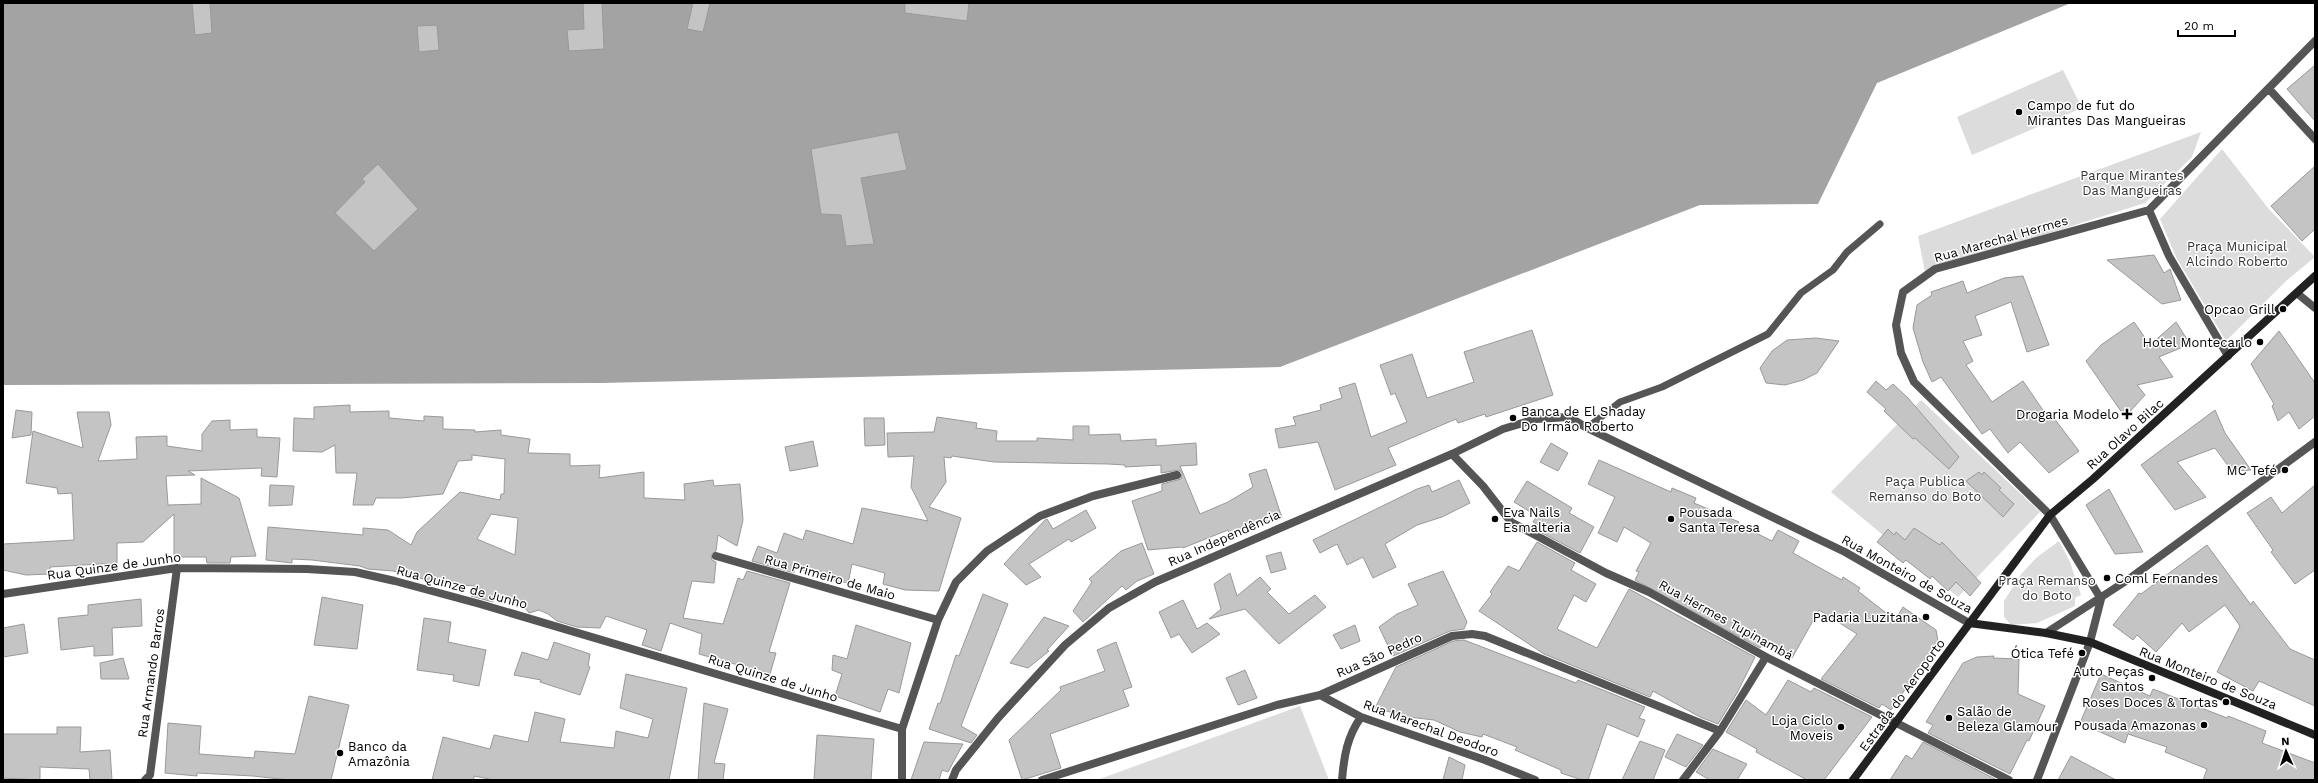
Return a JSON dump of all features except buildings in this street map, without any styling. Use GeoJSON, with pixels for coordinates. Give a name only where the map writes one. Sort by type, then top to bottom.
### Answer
{"type":"FeatureCollection","features":[{"type":"Feature","properties":{"kind":"street","name":"Rua Marechal Hermes"},"geometry":{"type":"LineString","coordinates":[[2101,599],[2050,515],[1914,382],[1901,353],[1896,325],[1903,292],[1935,269],[2149,210],[2269,90],[2315,40]]}},
{"type":"Feature","properties":{"kind":"street"},"geometry":{"type":"LineString","coordinates":[[2269,90],[2315,140]]}},
{"type":"Feature","properties":{"kind":"street"},"geometry":{"type":"LineString","coordinates":[[2149,210],[2169,256],[2228,356]]}},
{"type":"Feature","properties":{"kind":"street","name":"Rua Olavo Bilac"},"geometry":{"type":"LineString","coordinates":[[1969,623],[2050,515],[2094,479],[2298,294],[2315,276]]}},
{"type":"Feature","properties":{"kind":"street"},"geometry":{"type":"LineString","coordinates":[[2298,294],[2315,308]]}},
{"type":"Feature","properties":{"kind":"street","name":"Rua Monteiro de Souza"},"geometry":{"type":"LineString","coordinates":[[1569,417],[1587,428],[1845,552],[1969,623],[2046,633],[2090,642],[2315,735]]}},
{"type":"Feature","properties":{"kind":"street","name":"Rua Independência"},"geometry":{"type":"LineString","coordinates":[[952,780],[956,770],[998,718],[1065,645],[1110,608],[1155,582],[1452,454],[1503,429],[1536,419],[1569,417]]}},
{"type":"Feature","properties":{"kind":"street"},"geometry":{"type":"LineString","coordinates":[[2046,633],[2101,599],[2315,442]]}},
{"type":"Feature","properties":{"kind":"street","name":"Rua Hermes Tupinambá"},"geometry":{"type":"LineString","coordinates":[[1452,454],[1483,486],[1511,522],[1606,573],[1650,592],[1766,657],[2009,780]]}},
{"type":"Feature","properties":{"kind":"street"},"geometry":{"type":"LineString","coordinates":[[902,780],[902,729],[938,620],[956,582],[986,551],[1040,516],[1093,496],[1176,475]]}},
{"type":"Feature","properties":{"kind":"street","name":"Rua Primeiro de Maio"},"geometry":{"type":"LineString","coordinates":[[716,556],[938,620]]}},
{"type":"Feature","properties":{"kind":"street","name":"Rua Quinze de Junho"},"geometry":{"type":"LineString","coordinates":[[3,594],[177,568],[355,572],[395,581],[902,729]]}},
{"type":"Feature","properties":{"kind":"street","name":"Rua Armando Barros"},"geometry":{"type":"LineString","coordinates":[[145,780],[150,775],[177,568]]}},
{"type":"Feature","properties":{"kind":"street"},"geometry":{"type":"LineString","coordinates":[[2037,780],[2090,642],[2101,599]]}},
{"type":"Feature","properties":{"kind":"street","name":"Estrada do Aeroporto"},"geometry":{"type":"LineString","coordinates":[[1853,780],[1969,623]]}},
{"type":"Feature","properties":{"kind":"street","name":"Rua São Pedro"},"geometry":{"type":"LineString","coordinates":[[1042,780],[1277,705],[1320,695],[1452,636],[1472,634],[1485,636],[1720,731]]}},
{"type":"Feature","properties":{"kind":"street"},"geometry":{"type":"LineString","coordinates":[[1683,780],[1720,731],[1766,657]]}},
{"type":"Feature","properties":{"kind":"street","name":"Rua Marechal Deodoro"},"geometry":{"type":"LineString","coordinates":[[1320,695],[1361,717],[1485,760],[1535,780]]}},
{"type":"Feature","properties":{"kind":"street"},"geometry":{"type":"LineString","coordinates":[[1342,780],[1347,745],[1351,732],[1361,717]]}},
{"type":"Feature","properties":{"kind":"lane"},"geometry":{"type":"LineString","coordinates":[[1587,428],[1620,402],[1662,387],[1768,334],[1801,293],[1833,270],[1847,252],[1880,224]]}},
{"type":"Feature","properties":{"kind":"green space","name":"Campo de fut do Mirantes Das Mangueiras"},"geometry":{"type":"Polygon","coordinates":[[[2063,70],[2082,108],[1972,155],[1957,117],[2063,70]]]}},
{"type":"Feature","properties":{"kind":"green space","name":"Parque Mirantes Das Mangueiras"},"geometry":{"type":"Polygon","coordinates":[[[2201,132],[2192,157],[2145,203],[1925,272],[1918,236],[2201,132]]]}},
{"type":"Feature","properties":{"kind":"green space","name":"Praça Municipal Alcindo Roberto"},"geometry":{"type":"Polygon","coordinates":[[[2222,149],[2268,208],[2315,257],[2286,281],[2226,341],[2176,257],[2160,219],[2222,149]]]}},
{"type":"Feature","properties":{"kind":"green space","name":"Paça Publica Remanso do Boto"},"geometry":{"type":"Polygon","coordinates":[[[1921,400],[2040,512],[1958,597],[1831,492],[1921,400]]]}},
{"type":"Feature","properties":{"kind":"green space","name":"Praça Remanso do Boto"},"geometry":{"type":"Polygon","coordinates":[[[2059,541],[2070,562],[2081,595],[2075,598],[2075,606],[2037,623],[2011,625],[2004,617],[2004,601],[2022,573],[2036,558],[2059,541]]]}},
{"type":"Feature","properties":{"kind":"green space"},"geometry":{"type":"Polygon","coordinates":[[[1300,706],[1329,780],[1097,780],[1300,706]]]}},
{"type":"Feature","properties":{"kind":"shaded area"},"geometry":{"type":"Polygon","coordinates":[[[3,3],[2071,3],[1877,83],[1818,204],[1700,205],[1280,367],[601,383],[3,385],[3,3]]]}},
{"type":"Feature","properties":{"kind":"place","name":"Campo de fut do Mirantes Das Mangueiras"},"geometry":{"type":"Point","coordinates":[2019,112]}},
{"type":"Feature","properties":{"kind":"place","name":"Opcao Grill"},"geometry":{"type":"Point","coordinates":[2283,309]}},
{"type":"Feature","properties":{"kind":"place","name":"Hotel Montecarlo"},"geometry":{"type":"Point","coordinates":[2260,342]}},
{"type":"Feature","properties":{"kind":"place","name":"Drogaria Modelo"},"geometry":{"type":"Point","coordinates":[2127,414]}},
{"type":"Feature","properties":{"kind":"place","name":"Banca de El Shaday Do Irmão Roberto"},"geometry":{"type":"Point","coordinates":[1513,418]}},
{"type":"Feature","properties":{"kind":"place","name":"MC Tefé"},"geometry":{"type":"Point","coordinates":[2285,470]}},
{"type":"Feature","properties":{"kind":"place","name":"Eva Nails Esmalteria"},"geometry":{"type":"Point","coordinates":[1495,519]}},
{"type":"Feature","properties":{"kind":"place","name":"Pousada Santa Teresa"},"geometry":{"type":"Point","coordinates":[1671,519]}},
{"type":"Feature","properties":{"kind":"place","name":"Coml Fernandes"},"geometry":{"type":"Point","coordinates":[2107,578]}},
{"type":"Feature","properties":{"kind":"place","name":"Padaria Luzitana"},"geometry":{"type":"Point","coordinates":[1926,617]}},
{"type":"Feature","properties":{"kind":"place","name":"Ótica Tefé"},"geometry":{"type":"Point","coordinates":[2082,653]}},
{"type":"Feature","properties":{"kind":"place","name":"Auto Peças Santos"},"geometry":{"type":"Point","coordinates":[2152,678]}},
{"type":"Feature","properties":{"kind":"place","name":"Roses Doces & Tortas"},"geometry":{"type":"Point","coordinates":[2226,702]}},
{"type":"Feature","properties":{"kind":"place","name":"Salão de Beleza Glamour"},"geometry":{"type":"Point","coordinates":[1949,718]}},
{"type":"Feature","properties":{"kind":"place","name":"Pousada Amazonas"},"geometry":{"type":"Point","coordinates":[2204,725]}},
{"type":"Feature","properties":{"kind":"place","name":"Loja Ciclo Moveis"},"geometry":{"type":"Point","coordinates":[1841,727]}},
{"type":"Feature","properties":{"kind":"place","name":"Banco da Amazônia"},"geometry":{"type":"Point","coordinates":[340,753]}}]}
